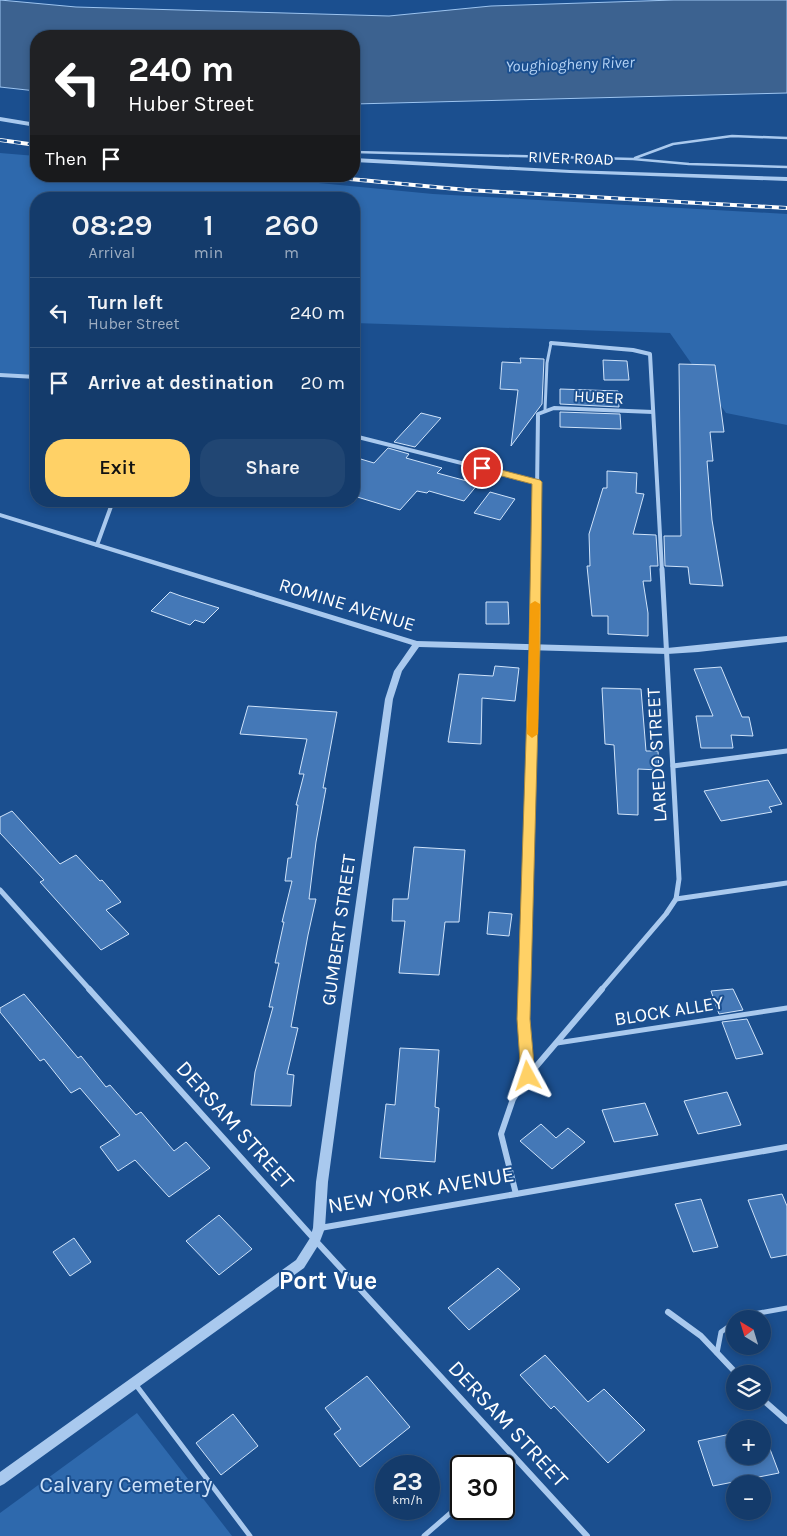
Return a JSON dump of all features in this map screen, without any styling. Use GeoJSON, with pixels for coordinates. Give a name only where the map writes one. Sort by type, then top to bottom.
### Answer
{"type":"FeatureCollection","features":[{"type":"Feature","properties":{"kind":"street"},"geometry":{"type":"LineString","coordinates":[[0,119],[30,124]]}},
{"type":"Feature","properties":{"kind":"street","name":"RIVER ROAD"},"geometry":{"type":"LineString","coordinates":[[360,160],[486,169],[687,177],[787,178]]}},
{"type":"Feature","properties":{"kind":"street","name":"LAREDO STREET"},"geometry":{"type":"LineString","coordinates":[[551,343],[633,350],[650,354],[673,766],[678,879],[676,899]]}},
{"type":"Feature","properties":{"kind":"street"},"geometry":{"type":"LineString","coordinates":[[0,375],[30,377]]}},
{"type":"Feature","properties":{"kind":"street","name":"HUBER"},"geometry":{"type":"LineString","coordinates":[[544,410],[554,408],[653,412]]}},
{"type":"Feature","properties":{"kind":"street"},"geometry":{"type":"LineString","coordinates":[[528,1076],[524,1019],[535,647],[538,414],[544,410]]}},
{"type":"Feature","properties":{"kind":"street"},"geometry":{"type":"LineString","coordinates":[[360,438],[537,482]]}},
{"type":"Feature","properties":{"kind":"street"},"geometry":{"type":"LineString","coordinates":[[96,545],[111,507]]}},
{"type":"Feature","properties":{"kind":"street","name":"ROMINE AVENUE"},"geometry":{"type":"LineString","coordinates":[[0,515],[417,644],[667,651],[787,639]]}},
{"type":"Feature","properties":{"kind":"street","name":"GUMBERT STREET"},"geometry":{"type":"LineString","coordinates":[[317,1234],[322,1182],[389,699],[398,671],[417,644]]}},
{"type":"Feature","properties":{"kind":"street"},"geometry":{"type":"LineString","coordinates":[[673,766],[787,751]]}},
{"type":"Feature","properties":{"kind":"street"},"geometry":{"type":"LineString","coordinates":[[516,1194],[501,1134],[513,1099],[528,1076],[666,914],[676,899],[787,883]]}},
{"type":"Feature","properties":{"kind":"street","name":"DERSAM STREET"},"geometry":{"type":"LineString","coordinates":[[0,890],[317,1234],[512,1455]]}},
{"type":"Feature","properties":{"kind":"street","name":"NEW YORK AVENUE"},"geometry":{"type":"LineString","coordinates":[[0,1480],[300,1264],[317,1234],[516,1194],[787,1147]]}},
{"type":"Feature","properties":{"kind":"street"},"geometry":{"type":"LineString","coordinates":[[668,1312],[701,1336],[728,1365]]}},
{"type":"Feature","properties":{"kind":"street"},"geometry":{"type":"LineString","coordinates":[[771,1407],[787,1422]]}},
{"type":"Feature","properties":{"kind":"street","name":"DERSAM STREET"},"geometry":{"type":"LineString","coordinates":[[515,1458],[588,1536]]}},
{"type":"Feature","properties":{"kind":"lane"},"geometry":{"type":"LineString","coordinates":[[633,159],[673,144],[732,136],[787,138]]}},
{"type":"Feature","properties":{"kind":"lane"},"geometry":{"type":"LineString","coordinates":[[360,152],[633,159],[689,164],[787,167]]}},
{"type":"Feature","properties":{"kind":"lane"},"geometry":{"type":"LineString","coordinates":[[544,410],[547,363],[551,343]]}},
{"type":"Feature","properties":{"kind":"lane","name":"BLOCK ALLEY"},"geometry":{"type":"LineString","coordinates":[[555,1044],[787,1008]]}},
{"type":"Feature","properties":{"kind":"lane"},"geometry":{"type":"LineString","coordinates":[[771,1311],[787,1308]]}},
{"type":"Feature","properties":{"kind":"lane"},"geometry":{"type":"LineString","coordinates":[[717,1353],[721,1332],[726,1328]]}},
{"type":"Feature","properties":{"kind":"lane"},"geometry":{"type":"LineString","coordinates":[[134,1384],[250,1536]]}},
{"type":"Feature","properties":{"kind":"lane"},"geometry":{"type":"LineString","coordinates":[[424,1536],[450,1514]]}},
{"type":"Feature","properties":{"kind":"green space"},"geometry":{"type":"Polygon","coordinates":[[[0,153],[30,156],[30,182],[308,182],[433,194],[787,214],[787,425],[726,413],[670,333],[360,323],[360,192],[30,192],[30,378],[0,375],[0,153]]]}},
{"type":"Feature","properties":{"kind":"green space","name":"Calvary Cemetery"},"geometry":{"type":"Polygon","coordinates":[[[137,1413],[232,1536],[0,1536],[0,1513],[137,1413]]]}},
{"type":"Feature","properties":{"kind":"water","name":"Youghiogheny River"},"geometry":{"type":"Polygon","coordinates":[[[0,0],[76,7],[389,16],[491,6],[674,0],[787,0],[787,93],[360,104],[360,30],[30,30],[30,90],[0,87],[0,0]]]}},
{"type":"Feature","properties":{"kind":"building"},"geometry":{"type":"Polygon","coordinates":[[[520,358],[544,359],[542,404],[511,446],[518,390],[500,389],[502,362],[521,363],[520,358]]]}},
{"type":"Feature","properties":{"kind":"building"},"geometry":{"type":"Polygon","coordinates":[[[603,360],[627,361],[629,380],[604,380],[603,360]]]}},
{"type":"Feature","properties":{"kind":"building"},"geometry":{"type":"Polygon","coordinates":[[[679,364],[715,365],[724,432],[710,432],[713,461],[707,461],[712,520],[723,586],[690,584],[688,567],[665,566],[664,536],[681,536],[679,364]]]}},
{"type":"Feature","properties":{"kind":"building"},"geometry":{"type":"Polygon","coordinates":[[[560,389],[618,391],[619,407],[560,404],[560,389]]]}},
{"type":"Feature","properties":{"kind":"building"},"geometry":{"type":"Polygon","coordinates":[[[560,412],[620,414],[621,429],[560,427],[560,412]]]}},
{"type":"Feature","properties":{"kind":"building"},"geometry":{"type":"Polygon","coordinates":[[[421,413],[441,418],[415,447],[394,442],[421,413]]]}},
{"type":"Feature","properties":{"kind":"building"},"geometry":{"type":"Polygon","coordinates":[[[388,448],[409,454],[406,458],[442,468],[437,473],[478,484],[464,501],[429,491],[427,493],[417,491],[400,510],[360,498],[360,459],[374,463],[388,448]]]}},
{"type":"Feature","properties":{"kind":"building"},"geometry":{"type":"Polygon","coordinates":[[[607,471],[637,473],[636,493],[644,494],[633,534],[656,535],[658,566],[650,566],[651,581],[643,581],[648,613],[648,636],[608,634],[608,616],[592,616],[587,566],[590,566],[589,534],[603,488],[607,488],[607,471]]]}},
{"type":"Feature","properties":{"kind":"building"},"geometry":{"type":"Polygon","coordinates":[[[490,492],[515,499],[500,520],[474,513],[490,492]]]}},
{"type":"Feature","properties":{"kind":"building"},"geometry":{"type":"Polygon","coordinates":[[[170,592],[219,608],[204,623],[195,620],[190,625],[151,611],[170,592]]]}},
{"type":"Feature","properties":{"kind":"building"},"geometry":{"type":"Polygon","coordinates":[[[486,602],[508,602],[509,624],[486,624],[486,602]]]}},
{"type":"Feature","properties":{"kind":"building"},"geometry":{"type":"Polygon","coordinates":[[[495,666],[519,668],[515,701],[482,698],[481,744],[448,742],[459,674],[493,676],[495,666]]]}},
{"type":"Feature","properties":{"kind":"building"},"geometry":{"type":"Polygon","coordinates":[[[721,667],[742,717],[749,717],[753,736],[731,735],[733,748],[701,748],[696,716],[713,716],[694,669],[721,667]]]}},
{"type":"Feature","properties":{"kind":"building"},"geometry":{"type":"Polygon","coordinates":[[[602,688],[641,689],[646,751],[658,751],[659,770],[638,769],[638,815],[618,814],[614,745],[605,744],[602,688]]]}},
{"type":"Feature","properties":{"kind":"building"},"geometry":{"type":"Polygon","coordinates":[[[248,706],[337,712],[323,788],[326,788],[316,842],[309,899],[316,899],[291,1027],[298,1028],[287,1074],[294,1075],[291,1106],[251,1105],[255,1072],[273,1007],[269,1007],[279,963],[275,963],[284,922],[282,922],[292,881],[285,881],[288,858],[291,858],[298,805],[296,805],[304,774],[299,774],[307,739],[240,734],[248,706]]]}},
{"type":"Feature","properties":{"kind":"building"},"geometry":{"type":"Polygon","coordinates":[[[768,780],[782,804],[769,807],[772,812],[721,821],[704,791],[768,780]]]}},
{"type":"Feature","properties":{"kind":"building"},"geometry":{"type":"Polygon","coordinates":[[[12,811],[60,864],[76,855],[100,881],[102,880],[121,902],[106,910],[129,934],[101,950],[40,882],[44,880],[0,833],[0,817],[12,811]]]}},
{"type":"Feature","properties":{"kind":"building"},"geometry":{"type":"Polygon","coordinates":[[[414,847],[465,850],[459,922],[445,922],[439,975],[399,973],[405,921],[392,921],[393,899],[408,899],[414,847]]]}},
{"type":"Feature","properties":{"kind":"building"},"geometry":{"type":"Polygon","coordinates":[[[489,912],[512,914],[509,936],[487,934],[489,912]]]}},
{"type":"Feature","properties":{"kind":"building"},"geometry":{"type":"Polygon","coordinates":[[[733,989],[743,1010],[719,1014],[711,991],[733,989]]]}},
{"type":"Feature","properties":{"kind":"building"},"geometry":{"type":"Polygon","coordinates":[[[24,994],[78,1058],[81,1056],[106,1087],[110,1085],[136,1115],[141,1112],[174,1151],[186,1142],[210,1168],[169,1197],[135,1160],[118,1171],[100,1147],[120,1135],[80,1088],[71,1093],[44,1059],[40,1061],[0,1012],[0,1008],[24,994]]]}},
{"type":"Feature","properties":{"kind":"building"},"geometry":{"type":"Polygon","coordinates":[[[747,1019],[763,1054],[736,1059],[722,1022],[747,1019]]]}},
{"type":"Feature","properties":{"kind":"building"},"geometry":{"type":"Polygon","coordinates":[[[400,1048],[439,1050],[435,1107],[439,1108],[435,1162],[380,1158],[386,1104],[395,1105],[400,1048]]]}},
{"type":"Feature","properties":{"kind":"building"},"geometry":{"type":"Polygon","coordinates":[[[727,1092],[741,1125],[698,1134],[684,1101],[727,1092]]]}},
{"type":"Feature","properties":{"kind":"building"},"geometry":{"type":"Polygon","coordinates":[[[645,1103],[658,1135],[614,1142],[602,1110],[645,1103]]]}},
{"type":"Feature","properties":{"kind":"building"},"geometry":{"type":"Polygon","coordinates":[[[541,1124],[556,1138],[568,1128],[585,1142],[552,1169],[520,1141],[541,1124]]]}},
{"type":"Feature","properties":{"kind":"building"},"geometry":{"type":"Polygon","coordinates":[[[782,1194],[787,1206],[787,1255],[771,1258],[748,1200],[782,1194]]]}},
{"type":"Feature","properties":{"kind":"building"},"geometry":{"type":"Polygon","coordinates":[[[701,1199],[718,1247],[693,1252],[675,1204],[701,1199]]]}},
{"type":"Feature","properties":{"kind":"building"},"geometry":{"type":"Polygon","coordinates":[[[219,1215],[252,1249],[219,1275],[186,1241],[219,1215]]]}},
{"type":"Feature","properties":{"kind":"building"},"geometry":{"type":"Polygon","coordinates":[[[74,1238],[91,1262],[70,1276],[53,1252],[74,1238]]]}},
{"type":"Feature","properties":{"kind":"building"},"geometry":{"type":"Polygon","coordinates":[[[498,1268],[520,1289],[469,1330],[448,1308],[498,1268]]]}},
{"type":"Feature","properties":{"kind":"building"},"geometry":{"type":"Polygon","coordinates":[[[545,1355],[588,1402],[604,1389],[645,1430],[608,1463],[554,1406],[551,1409],[520,1375],[545,1355]]]}},
{"type":"Feature","properties":{"kind":"building"},"geometry":{"type":"Polygon","coordinates":[[[367,1376],[410,1427],[360,1467],[334,1434],[341,1429],[325,1408],[367,1376]]]}},
{"type":"Feature","properties":{"kind":"building"},"geometry":{"type":"Polygon","coordinates":[[[233,1414],[258,1446],[221,1475],[196,1443],[233,1414]]]}},
{"type":"Feature","properties":{"kind":"building"},"geometry":{"type":"Polygon","coordinates":[[[726,1435],[726,1465],[771,1465],[771,1452],[779,1473],[769,1475],[726,1475],[726,1483],[713,1486],[698,1441],[726,1435]]]}},
{"type":"Feature","properties":{"kind":"railway"},"geometry":{"type":"LineString","coordinates":[[0,140],[30,144]]}},
{"type":"Feature","properties":{"kind":"railway"},"geometry":{"type":"LineString","coordinates":[[360,180],[467,190],[787,208]]}},
{"type":"Feature","properties":{"kind":"slow traffic"},"geometry":{"type":"LineString","coordinates":[[532,734],[535,604]]}},
{"type":"Feature","properties":{"kind":"district","name":"Port Vue"},"geometry":{"type":"Point","coordinates":[328,1280]}},
{"type":"Feature","properties":{"kind":"route"},"geometry":{"type":"LineString","coordinates":[[482,468],[537,482],[535,647],[524,1019],[528,1076]]}}]}
